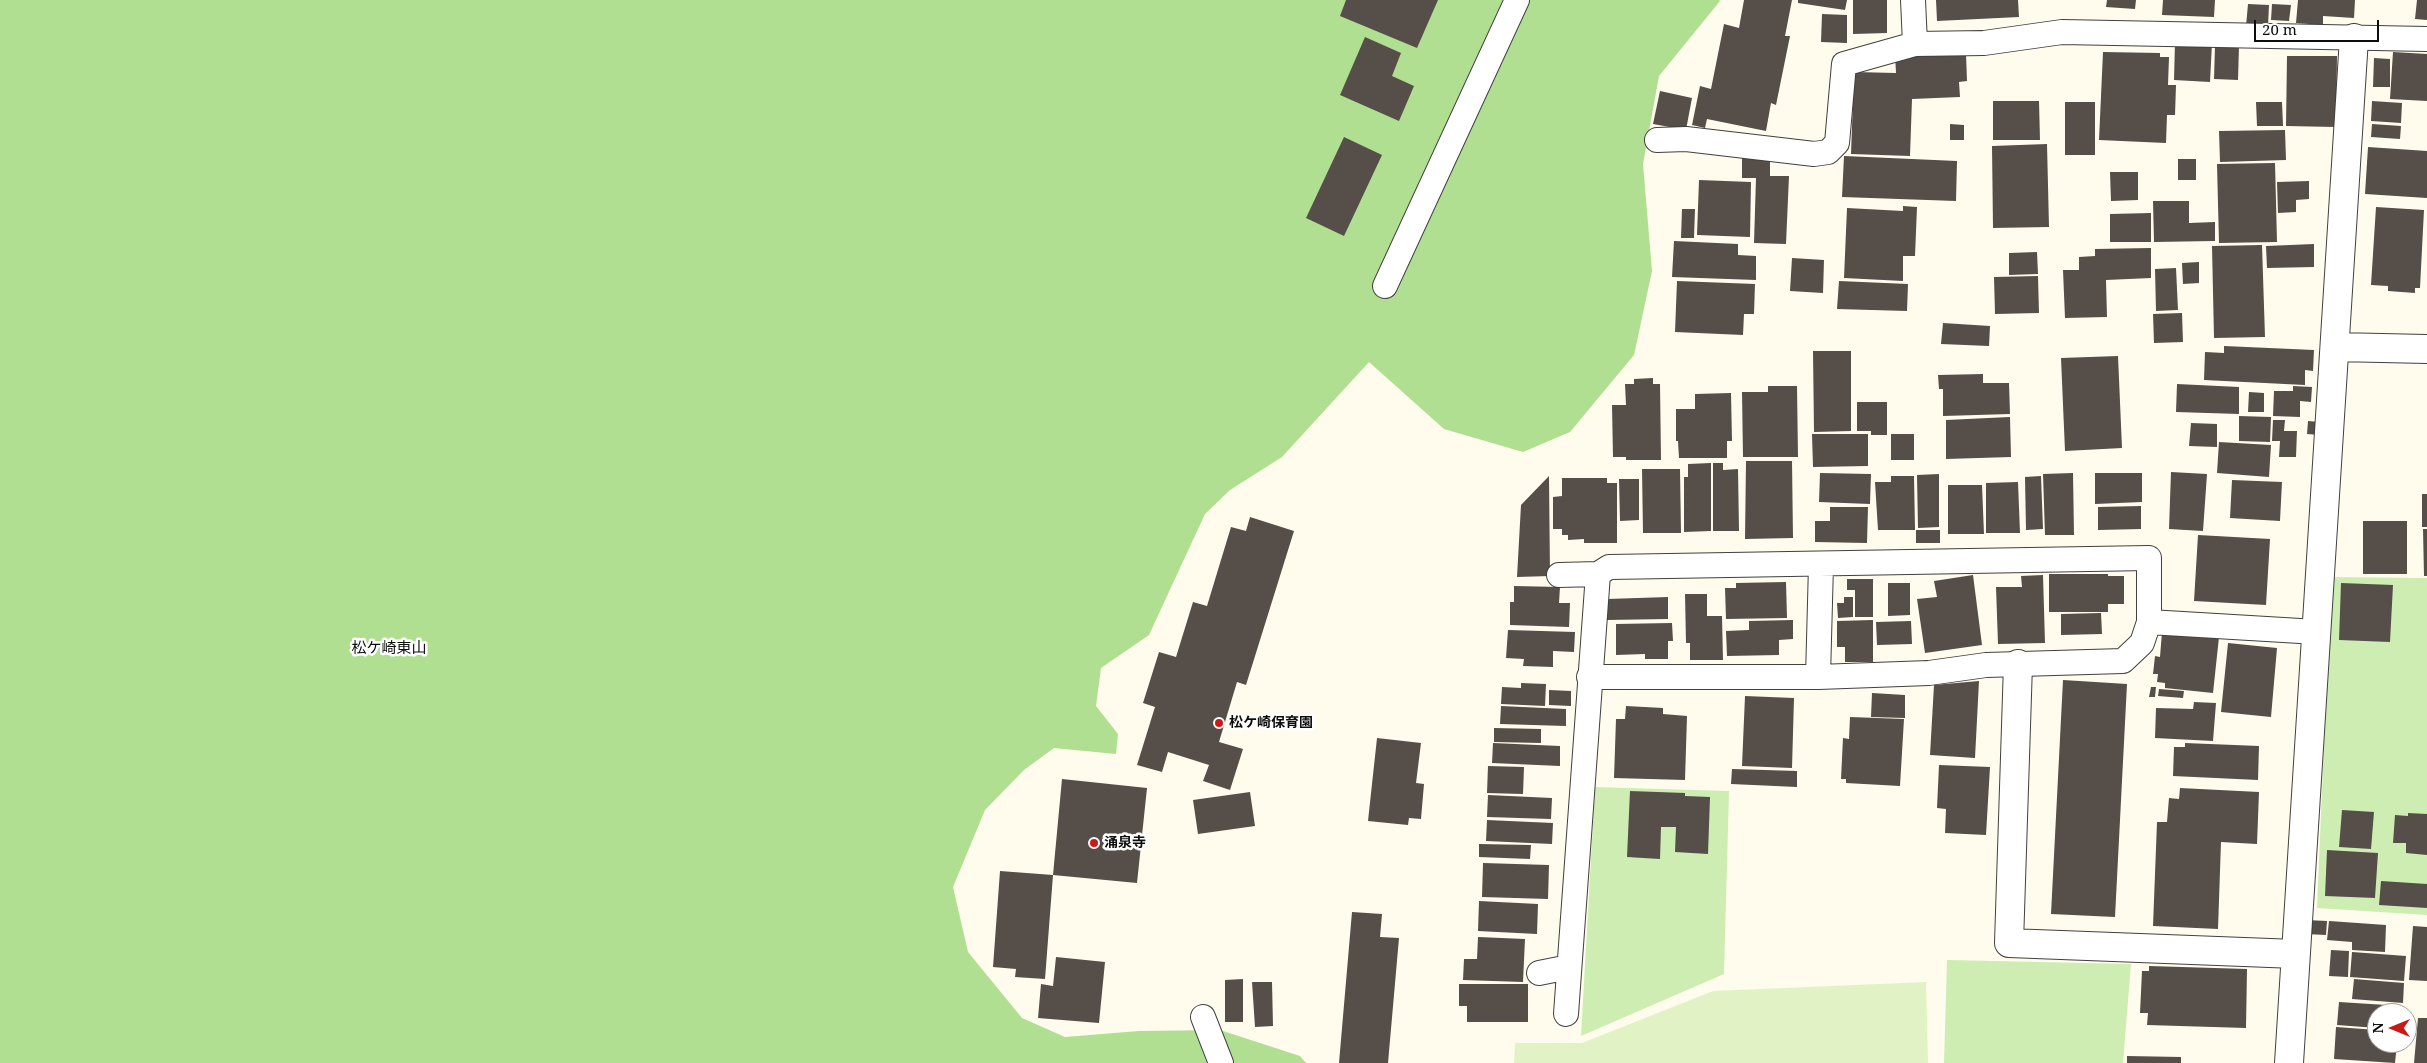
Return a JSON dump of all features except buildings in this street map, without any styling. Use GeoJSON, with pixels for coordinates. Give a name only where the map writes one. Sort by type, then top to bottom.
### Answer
{"type":"FeatureCollection","features":[{"type":"Feature","properties":{"kind":"street"},"geometry":{"type":"LineString","coordinates":[[2289,1063],[2336,347],[2354,38]]}},
{"type":"Feature","properties":{"kind":"street"},"geometry":{"type":"LineString","coordinates":[[2336,347],[2427,349]]}},
{"type":"Feature","properties":{"kind":"street"},"geometry":{"type":"LineString","coordinates":[[2018,664],[2009,944],[2296,954]]}},
{"type":"Feature","properties":{"kind":"lane"},"geometry":{"type":"LineString","coordinates":[[1385,286],[1517,0]]}},
{"type":"Feature","properties":{"kind":"lane"},"geometry":{"type":"LineString","coordinates":[[1914,0],[1915,44]]}},
{"type":"Feature","properties":{"kind":"lane"},"geometry":{"type":"LineString","coordinates":[[1656,140],[1686,139],[1814,154],[1828,152],[1837,143],[1844,64],[1915,44],[1984,43],[2062,32],[2427,39]]}},
{"type":"Feature","properties":{"kind":"lane"},"geometry":{"type":"LineString","coordinates":[[1559,575],[1598,574],[1609,567],[1821,565],[2149,558],[2149,622],[2142,642],[2123,661],[1986,665],[1929,673],[1818,677],[1589,677]]}},
{"type":"Feature","properties":{"kind":"lane"},"geometry":{"type":"LineString","coordinates":[[1818,677],[1821,565]]}},
{"type":"Feature","properties":{"kind":"lane"},"geometry":{"type":"LineString","coordinates":[[1566,1014],[1589,677],[1598,574]]}},
{"type":"Feature","properties":{"kind":"lane"},"geometry":{"type":"LineString","coordinates":[[2149,622],[2317,632]]}},
{"type":"Feature","properties":{"kind":"lane"},"geometry":{"type":"LineString","coordinates":[[1539,972],[1568,967]]}},
{"type":"Feature","properties":{"kind":"lane"},"geometry":{"type":"LineString","coordinates":[[1203,1017],[1221,1063]]}},
{"type":"Feature","properties":{"kind":"green space"},"geometry":{"type":"Polygon","coordinates":[[[0,0],[1720,1],[1659,76],[1643,164],[1652,271],[1634,355],[1570,432],[1523,452],[1444,429],[1369,362],[1282,457],[1230,490],[1205,514],[1149,635],[1101,668],[1096,706],[1118,734],[1116,754],[1054,748],[1024,770],[985,810],[953,887],[968,952],[1022,1018],[1065,1037],[1139,1031],[1220,1030],[1300,1056],[1306,1063],[0,1063],[0,0]]]}},
{"type":"Feature","properties":{"kind":"green space"},"geometry":{"type":"Polygon","coordinates":[[[2331,577],[2427,578],[2427,915],[2317,908],[2331,577]]]}},
{"type":"Feature","properties":{"kind":"green space"},"geometry":{"type":"Polygon","coordinates":[[[1595,787],[1729,791],[1724,974],[1581,1036],[1595,787]]]}},
{"type":"Feature","properties":{"kind":"green space"},"geometry":{"type":"Polygon","coordinates":[[[1947,960],[2131,964],[2123,1063],[1944,1063],[1947,960]]]}},
{"type":"Feature","properties":{"kind":"green space"},"geometry":{"type":"Polygon","coordinates":[[[1926,982],[1928,1063],[1514,1063],[1515,1043],[1582,1043],[1713,991],[1926,982]]]}},
{"type":"Feature","properties":{"kind":"place","name":"松ケ崎保育園"},"geometry":{"type":"Point","coordinates":[1219,723]}},
{"type":"Feature","properties":{"kind":"place","name":"涌泉寺"},"geometry":{"type":"Point","coordinates":[1094,843]}},
{"type":"Feature","properties":{"kind":"district","name":"松ケ崎東山"},"geometry":{"type":"Point","coordinates":[389,649]}}]}
